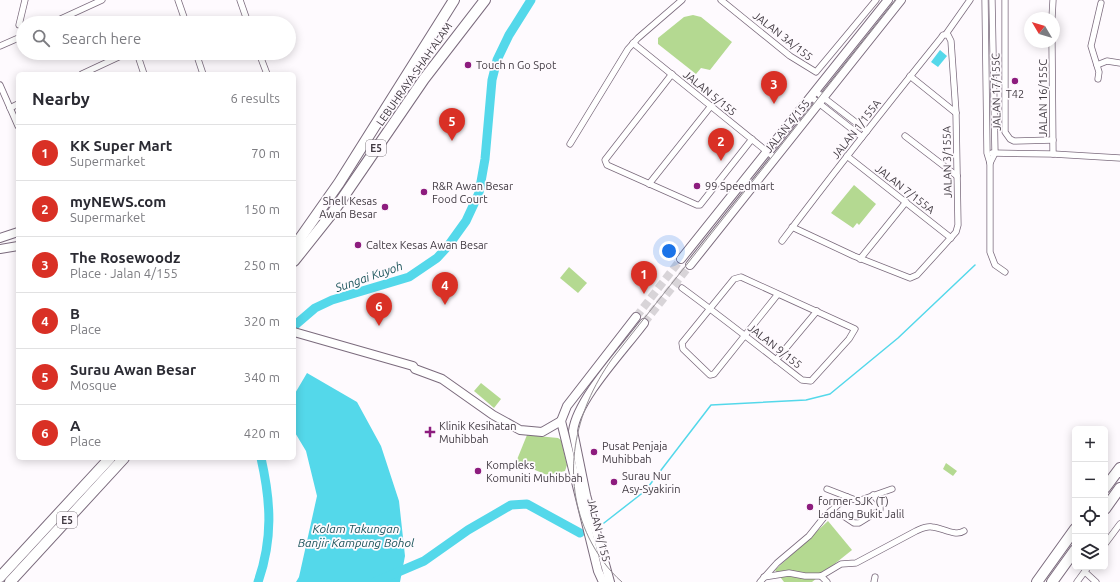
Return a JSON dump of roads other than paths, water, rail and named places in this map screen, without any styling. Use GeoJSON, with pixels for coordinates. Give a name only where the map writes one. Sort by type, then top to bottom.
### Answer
{"type":"FeatureCollection","features":[{"type":"Feature","properties":{"kind":"highway","name":"LEBUHRAYA SHAH ALAM"},"geometry":{"type":"LineString","coordinates":[[296,244],[339,183],[454,0]]}},
{"type":"Feature","properties":{"kind":"highway","name":"LEBUHRAYA SHAH ALAM"},"geometry":{"type":"LineString","coordinates":[[296,258],[333,212],[424,78],[484,0]]}},
{"type":"Feature","properties":{"kind":"highway","name":"E5"},"geometry":{"type":"LineString","coordinates":[[0,577],[108,460]]}},
{"type":"Feature","properties":{"kind":"highway","name":"E5"},"geometry":{"type":"LineString","coordinates":[[10,582],[122,460]]}},
{"type":"Feature","properties":{"kind":"highway"},"geometry":{"type":"LineString","coordinates":[[1108,484],[1120,468]]}},
{"type":"Feature","properties":{"kind":"highway"},"geometry":{"type":"LineString","coordinates":[[1108,505],[1120,488]]}},
{"type":"Feature","properties":{"kind":"highway"},"geometry":{"type":"LineString","coordinates":[[1037,582],[1072,533]]}},
{"type":"Feature","properties":{"kind":"highway"},"geometry":{"type":"LineString","coordinates":[[1052,582],[1072,554]]}},
{"type":"Feature","properties":{"kind":"street"},"geometry":{"type":"LineString","coordinates":[[18,0],[25,1],[21,16]]}},
{"type":"Feature","properties":{"kind":"street"},"geometry":{"type":"LineString","coordinates":[[67,16],[102,0]]}},
{"type":"Feature","properties":{"kind":"street"},"geometry":{"type":"LineString","coordinates":[[178,0],[184,16]]}},
{"type":"Feature","properties":{"kind":"street"},"geometry":{"type":"LineString","coordinates":[[240,0],[246,16]]}},
{"type":"Feature","properties":{"kind":"street"},"geometry":{"type":"LineString","coordinates":[[570,144],[628,49],[682,0]]}},
{"type":"Feature","properties":{"kind":"street","name":"JALAN 3A/155"},"geometry":{"type":"LineString","coordinates":[[721,0],[790,56],[816,72],[876,0]]}},
{"type":"Feature","properties":{"kind":"street","name":"JALAN 4/155"},"geometry":{"type":"LineString","coordinates":[[681,259],[888,0]]}},
{"type":"Feature","properties":{"kind":"street","name":"JALAN 4/155"},"geometry":{"type":"LineString","coordinates":[[690,265],[901,0]]}},
{"type":"Feature","properties":{"kind":"street","name":"JALAN 1/155A"},"geometry":{"type":"LineString","coordinates":[[782,241],[910,76],[941,38],[947,34],[970,0]]}},
{"type":"Feature","properties":{"kind":"street"},"geometry":{"type":"LineString","coordinates":[[984,0],[987,153],[990,162],[991,257],[995,265],[1005,272]]}},
{"type":"Feature","properties":{"kind":"street"},"geometry":{"type":"LineString","coordinates":[[990,162],[995,153],[992,0]]}},
{"type":"Feature","properties":{"kind":"street","name":"JALAN 17/155C"},"geometry":{"type":"LineString","coordinates":[[1005,0],[1005,132],[1014,142],[1053,140]]}},
{"type":"Feature","properties":{"kind":"street"},"geometry":{"type":"LineString","coordinates":[[1052,12],[1053,0]]}},
{"type":"Feature","properties":{"kind":"street"},"geometry":{"type":"LineString","coordinates":[[1098,79],[1099,72],[1091,46],[1100,3]]}},
{"type":"Feature","properties":{"kind":"street","name":"JALAN 3/155A"},"geometry":{"type":"LineString","coordinates":[[860,259],[907,278],[914,277],[956,232],[958,225],[956,113],[951,41],[947,34]]}},
{"type":"Feature","properties":{"kind":"street"},"geometry":{"type":"LineString","coordinates":[[0,46],[16,39]]}},
{"type":"Feature","properties":{"kind":"street","name":"JALAN 5/155"},"geometry":{"type":"LineString","coordinates":[[633,43],[775,158]]}},
{"type":"Feature","properties":{"kind":"street","name":"JALAN 16/155C"},"geometry":{"type":"LineString","coordinates":[[1052,48],[1053,154]]}},
{"type":"Feature","properties":{"kind":"street"},"geometry":{"type":"LineString","coordinates":[[86,72],[112,60]]}},
{"type":"Feature","properties":{"kind":"street"},"geometry":{"type":"LineString","coordinates":[[139,60],[143,72]]}},
{"type":"Feature","properties":{"kind":"street"},"geometry":{"type":"LineString","coordinates":[[198,60],[202,72]]}},
{"type":"Feature","properties":{"kind":"street"},"geometry":{"type":"LineString","coordinates":[[262,60],[266,72]]}},
{"type":"Feature","properties":{"kind":"street"},"geometry":{"type":"LineString","coordinates":[[1097,65],[1107,61],[1120,63]]}},
{"type":"Feature","properties":{"kind":"street"},"geometry":{"type":"LineString","coordinates":[[672,74],[605,160],[608,165],[700,205],[752,139]]}},
{"type":"Feature","properties":{"kind":"street"},"geometry":{"type":"LineString","coordinates":[[910,76],[956,113]]}},
{"type":"Feature","properties":{"kind":"street"},"geometry":{"type":"LineString","coordinates":[[0,85],[16,122]]}},
{"type":"Feature","properties":{"kind":"street"},"geometry":{"type":"LineString","coordinates":[[813,94],[862,137]]}},
{"type":"Feature","properties":{"kind":"street"},"geometry":{"type":"LineString","coordinates":[[821,101],[867,131]]}},
{"type":"Feature","properties":{"kind":"street"},"geometry":{"type":"LineString","coordinates":[[10,108],[16,105]]}},
{"type":"Feature","properties":{"kind":"street"},"geometry":{"type":"LineString","coordinates":[[649,184],[711,106]]}},
{"type":"Feature","properties":{"kind":"street"},"geometry":{"type":"LineString","coordinates":[[905,136],[957,176]]}},
{"type":"Feature","properties":{"kind":"street"},"geometry":{"type":"LineString","coordinates":[[987,153],[1053,154],[1120,158]]}},
{"type":"Feature","properties":{"kind":"street","name":"JALAN 7/155A"},"geometry":{"type":"LineString","coordinates":[[847,156],[951,238]]}},
{"type":"Feature","properties":{"kind":"street"},"geometry":{"type":"LineString","coordinates":[[792,227],[860,259],[906,202]]}},
{"type":"Feature","properties":{"kind":"street"},"geometry":{"type":"LineString","coordinates":[[0,238],[16,233]]}},
{"type":"Feature","properties":{"kind":"street"},"geometry":{"type":"LineString","coordinates":[[0,238],[16,236]]}},
{"type":"Feature","properties":{"kind":"street"},"geometry":{"type":"LineString","coordinates":[[0,249],[16,246]]}},
{"type":"Feature","properties":{"kind":"street","name":"JALAN 9/155"},"geometry":{"type":"LineString","coordinates":[[682,288],[802,380],[811,381],[855,330],[854,328],[817,310],[738,277],[734,279],[710,309]]}},
{"type":"Feature","properties":{"kind":"street"},"geometry":{"type":"LineString","coordinates":[[710,309],[682,343],[684,351],[712,375],[778,294]]}},
{"type":"Feature","properties":{"kind":"street"},"geometry":{"type":"LineString","coordinates":[[776,360],[817,310]]}},
{"type":"Feature","properties":{"kind":"street"},"geometry":{"type":"LineString","coordinates":[[296,333],[412,368],[442,379],[493,415],[520,430],[542,432],[561,421],[566,406],[636,317]]}},
{"type":"Feature","properties":{"kind":"street","name":"JALAN 4/155"},"geometry":{"type":"LineString","coordinates":[[610,582],[586,495],[575,446],[574,426],[579,411],[602,377],[644,324]]}},
{"type":"Feature","properties":{"kind":"street"},"geometry":{"type":"LineString","coordinates":[[296,337],[412,368]]}},
{"type":"Feature","properties":{"kind":"street","name":"JALAN 4/155"},"geometry":{"type":"LineString","coordinates":[[561,421],[598,572],[603,582]]}},
{"type":"Feature","properties":{"kind":"street"},"geometry":{"type":"LineString","coordinates":[[827,489],[858,501],[892,489]]}},
{"type":"Feature","properties":{"kind":"street"},"geometry":{"type":"LineString","coordinates":[[830,512],[842,514],[854,524],[859,523],[880,510],[880,503],[873,495]]}},
{"type":"Feature","properties":{"kind":"street"},"geometry":{"type":"LineString","coordinates":[[762,580],[813,532],[830,512],[847,497]]}},
{"type":"Feature","properties":{"kind":"street"},"geometry":{"type":"LineString","coordinates":[[1108,540],[1120,524]]}},
{"type":"Feature","properties":{"kind":"street"},"geometry":{"type":"LineString","coordinates":[[762,580],[789,573],[806,576],[821,576],[841,564],[856,563],[926,527],[959,533],[964,531]]}},
{"type":"Feature","properties":{"kind":"street"},"geometry":{"type":"LineString","coordinates":[[1077,582],[1086,570]]}},
{"type":"Feature","properties":{"kind":"street"},"geometry":{"type":"LineString","coordinates":[[1088,570],[1096,582]]}},
{"type":"Feature","properties":{"kind":"street"},"geometry":{"type":"LineString","coordinates":[[821,576],[827,582]]}},
{"type":"Feature","properties":{"kind":"water"},"geometry":{"type":"Polygon","coordinates":[[[940,50],[947,56],[938,67],[931,62],[940,50]]]}},
{"type":"Feature","properties":{"kind":"water","name":"Kolam Takungan Banjir Kampung Bohol"},"geometry":{"type":"Polygon","coordinates":[[[307,373],[357,402],[381,446],[399,501],[405,556],[400,582],[296,582],[299,577],[317,496],[306,451],[296,434],[296,392],[307,373]]]}},
{"type":"Feature","properties":{"kind":"waterway","name":"Sungai Kuyoh"},"geometry":{"type":"LineString","coordinates":[[296,324],[315,308],[332,300],[409,277],[437,258],[448,246],[466,221],[479,193],[485,159],[492,80],[497,60],[509,35],[531,0]]}},
{"type":"Feature","properties":{"kind":"waterway"},"geometry":{"type":"LineString","coordinates":[[604,523],[645,491],[711,405],[806,400],[830,394],[898,338],[975,265]]}},
{"type":"Feature","properties":{"kind":"waterway","name":"Sungai Kuyoh"},"geometry":{"type":"LineString","coordinates":[[258,582],[266,551],[269,520],[267,490],[261,460]]}},
{"type":"Feature","properties":{"kind":"waterway"},"geometry":{"type":"LineString","coordinates":[[375,582],[424,561],[468,530],[511,505],[527,504],[580,533]]}},
{"type":"Feature","properties":{"kind":"tunnel"},"geometry":{"type":"LineString","coordinates":[[636,317],[681,259]]}},
{"type":"Feature","properties":{"kind":"tunnel"},"geometry":{"type":"LineString","coordinates":[[644,323],[690,265]]}},
{"type":"Feature","properties":{"kind":"tunnel"},"geometry":{"type":"LineString","coordinates":[[676,283],[682,288]]}},
{"type":"Feature","properties":{"kind":"tram line"},"geometry":{"type":"LineString","coordinates":[[622,582],[603,562],[589,538],[580,515],[575,492],[575,446],[580,423],[588,401],[599,379],[612,359],[896,0]]}},
{"type":"Feature","properties":{"kind":"place","name":"Touch n Go Spot"},"geometry":{"type":"Point","coordinates":[468,65]}},
{"type":"Feature","properties":{"kind":"place","name":"T42"},"geometry":{"type":"Point","coordinates":[1015,81]}},
{"type":"Feature","properties":{"kind":"place","name":"The Rosewoodz"},"geometry":{"type":"Point","coordinates":[774,104]}},
{"type":"Feature","properties":{"kind":"place","name":"Surau Awan Besar"},"geometry":{"type":"Point","coordinates":[452,141]}},
{"type":"Feature","properties":{"kind":"place","name":"myNEWS.com"},"geometry":{"type":"Point","coordinates":[721,161]}},
{"type":"Feature","properties":{"kind":"place","name":"99 Speedmart"},"geometry":{"type":"Point","coordinates":[697,186]}},
{"type":"Feature","properties":{"kind":"place","name":"R&R Awan Besar Food Court"},"geometry":{"type":"Point","coordinates":[424,192]}},
{"type":"Feature","properties":{"kind":"place","name":"Shell Kesas Awan Besar"},"geometry":{"type":"Point","coordinates":[385,207]}},
{"type":"Feature","properties":{"kind":"place","name":"Caltex Kesas Awan Besar"},"geometry":{"type":"Point","coordinates":[358,245]}},
{"type":"Feature","properties":{"kind":"place","name":"KK Super Mart"},"geometry":{"type":"Point","coordinates":[644,294]}},
{"type":"Feature","properties":{"kind":"place","name":"B"},"geometry":{"type":"Point","coordinates":[445,305]}},
{"type":"Feature","properties":{"kind":"place","name":"A"},"geometry":{"type":"Point","coordinates":[379,326]}},
{"type":"Feature","properties":{"kind":"place","name":"Klinik Kesihatan Muhibbah"},"geometry":{"type":"Point","coordinates":[430,432]}},
{"type":"Feature","properties":{"kind":"place","name":"Pusat Penjaja Muhibbah"},"geometry":{"type":"Point","coordinates":[594,452]}},
{"type":"Feature","properties":{"kind":"place","name":"Kompleks Komuniti Muhibbah"},"geometry":{"type":"Point","coordinates":[478,471]}},
{"type":"Feature","properties":{"kind":"place","name":"Surau Nur Asy-Syakirin"},"geometry":{"type":"Point","coordinates":[614,482]}},
{"type":"Feature","properties":{"kind":"place","name":"former SJK (T) Ladang Bukit Jalil"},"geometry":{"type":"Point","coordinates":[810,507]}}]}
